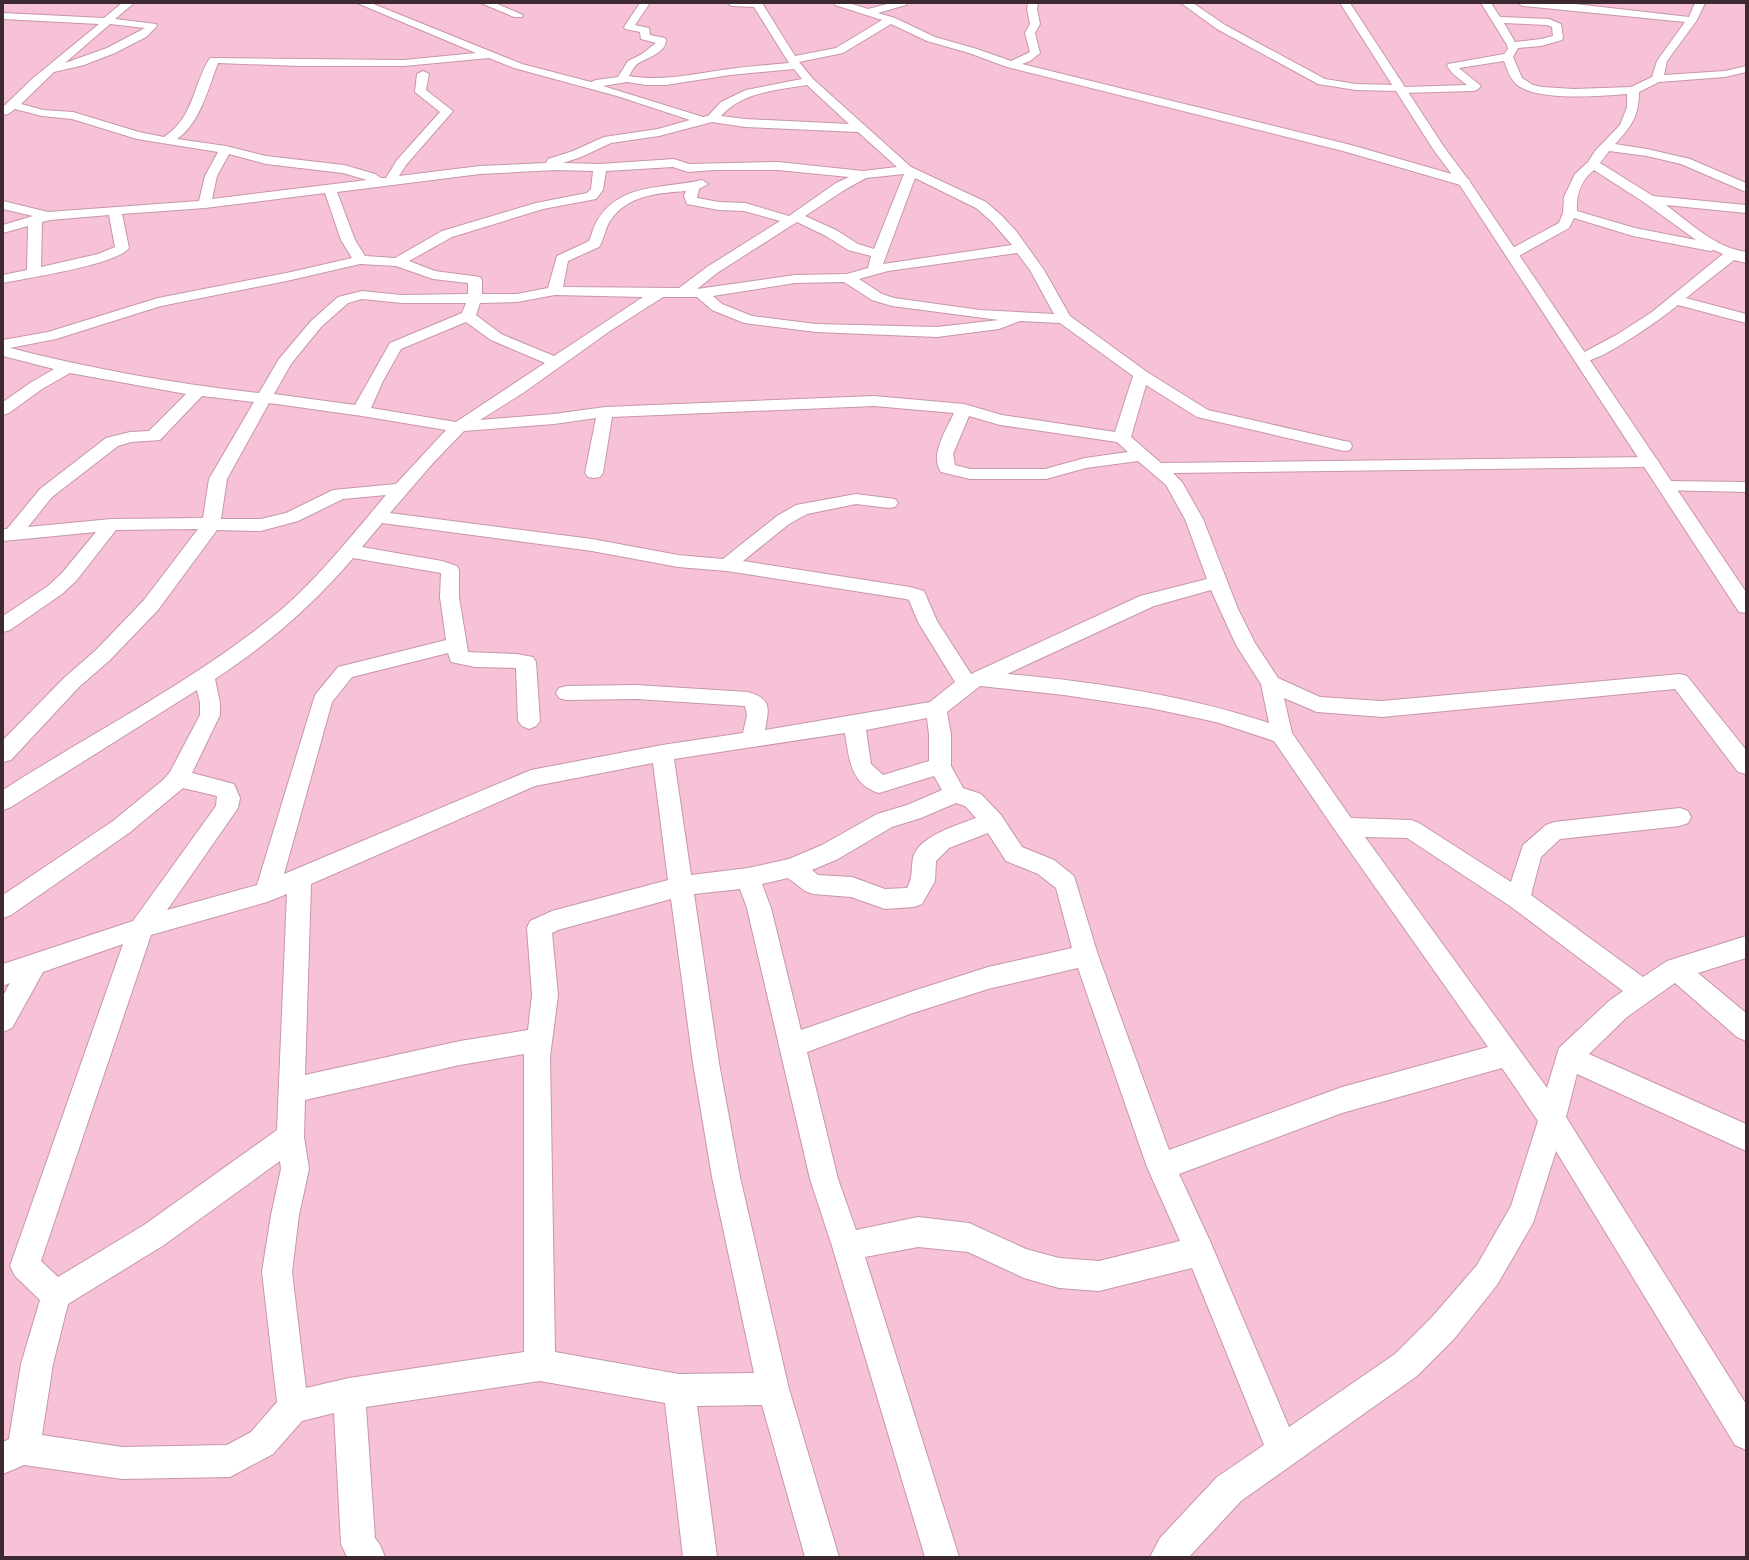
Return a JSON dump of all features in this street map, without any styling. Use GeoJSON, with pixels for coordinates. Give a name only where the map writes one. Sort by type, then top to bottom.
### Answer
{"type":"FeatureCollection","features":[{"type":"Feature","properties":{"kind":"street"},"geometry":{"type":"LineString","coordinates":[[3,113],[13,105],[36,81],[93,36],[129,3]]}},
{"type":"Feature","properties":{"kind":"street"},"geometry":{"type":"LineString","coordinates":[[362,3],[518,66],[706,119],[745,123],[859,128]]}},
{"type":"Feature","properties":{"kind":"street"},"geometry":{"type":"LineString","coordinates":[[486,3],[518,15]]}},
{"type":"Feature","properties":{"kind":"street"},"geometry":{"type":"LineString","coordinates":[[622,79],[632,63],[646,56],[661,44],[661,40],[645,38],[645,30],[629,27],[645,3]]}},
{"type":"Feature","properties":{"kind":"street"},"geometry":{"type":"LineString","coordinates":[[732,3],[757,4],[794,63],[808,81],[909,172],[941,185],[981,205],[997,219],[1037,270],[1064,319],[1141,375],[1203,414],[1344,446]]}},
{"type":"Feature","properties":{"kind":"street"},"geometry":{"type":"LineString","coordinates":[[839,3],[891,20],[931,39],[973,51],[1011,65],[1347,148],[1464,182]]}},
{"type":"Feature","properties":{"kind":"street"},"geometry":{"type":"LineString","coordinates":[[869,12],[902,3]]}},
{"type":"Feature","properties":{"kind":"street"},"geometry":{"type":"LineString","coordinates":[[1011,65],[1026,59],[1035,53],[1035,48],[1030,33],[1035,24],[1032,9],[1033,3]]}},
{"type":"Feature","properties":{"kind":"street"},"geometry":{"type":"LineString","coordinates":[[1186,3],[1221,27],[1322,82],[1356,87],[1401,89],[1470,89],[1475,86],[1460,75],[1452,66],[1508,57],[1513,49],[1512,45],[1486,3]]}},
{"type":"Feature","properties":{"kind":"street"},"geometry":{"type":"LineString","coordinates":[[1345,3],[1439,149],[1464,182],[1746,607]]}},
{"type":"Feature","properties":{"kind":"street"},"geometry":{"type":"LineString","coordinates":[[1523,3],[1564,6],[1571,11],[1575,9],[1693,11]]}},
{"type":"Feature","properties":{"kind":"street"},"geometry":{"type":"LineString","coordinates":[[1657,79],[1662,61],[1693,11]]}},
{"type":"Feature","properties":{"kind":"street"},"geometry":{"type":"LineString","coordinates":[[3,16],[108,21],[152,26],[152,28],[133,40],[86,61],[49,70]]}},
{"type":"Feature","properties":{"kind":"street"},"geometry":{"type":"LineString","coordinates":[[585,84],[622,79],[646,82],[666,82],[794,63],[839,51],[875,28],[891,20]]}},
{"type":"Feature","properties":{"kind":"street"},"geometry":{"type":"LineString","coordinates":[[1496,20],[1564,22]]}},
{"type":"Feature","properties":{"kind":"street"},"geometry":{"type":"LineString","coordinates":[[1512,45],[1542,44],[1558,38],[1557,26],[1549,22]]}},
{"type":"Feature","properties":{"kind":"street"},"geometry":{"type":"LineString","coordinates":[[166,141],[178,132],[190,118],[214,60],[306,63],[404,62],[490,55]]}},
{"type":"Feature","properties":{"kind":"street"},"geometry":{"type":"LineString","coordinates":[[1508,57],[1518,81],[1528,88],[1539,91],[1584,92],[1633,90],[1657,79],[1724,74],[1746,69]]}},
{"type":"Feature","properties":{"kind":"street"},"geometry":{"type":"LineString","coordinates":[[385,182],[447,111],[421,92],[419,74],[402,72],[404,62]]}},
{"type":"Feature","properties":{"kind":"street"},"geometry":{"type":"LineString","coordinates":[[497,68],[518,66]]}},
{"type":"Feature","properties":{"kind":"street"},"geometry":{"type":"LineString","coordinates":[[527,168],[577,154],[608,140],[660,132],[706,119],[725,104],[750,92],[808,81]]}},
{"type":"Feature","properties":{"kind":"street"},"geometry":{"type":"LineString","coordinates":[[1512,254],[1564,225],[1570,213],[1570,197],[1581,174],[1593,164],[1599,154],[1625,126],[1633,107],[1633,90]]}},
{"type":"Feature","properties":{"kind":"street"},"geometry":{"type":"LineString","coordinates":[[13,105],[42,113],[73,116],[137,135],[166,141],[226,150],[266,160],[344,169],[371,176],[385,182]]}},
{"type":"Feature","properties":{"kind":"street"},"geometry":{"type":"LineString","coordinates":[[1607,147],[1654,154],[1685,162],[1709,170],[1745,186]]}},
{"type":"Feature","properties":{"kind":"street"},"geometry":{"type":"LineString","coordinates":[[205,204],[207,182],[214,166],[226,150]]}},
{"type":"Feature","properties":{"kind":"street"},"geometry":{"type":"LineString","coordinates":[[3,229],[49,216],[205,204],[330,190],[480,170],[556,166],[600,168],[674,163],[688,168],[714,166],[796,167],[863,175],[909,172]]}},
{"type":"Feature","properties":{"kind":"street"},"geometry":{"type":"LineString","coordinates":[[1593,164],[1650,200],[1683,225],[1746,260]]}},
{"type":"Feature","properties":{"kind":"street"},"geometry":{"type":"LineString","coordinates":[[555,291],[562,259],[594,244],[605,219],[622,203],[642,192],[694,187],[705,182],[714,166]]}},
{"type":"Feature","properties":{"kind":"street"},"geometry":{"type":"LineString","coordinates":[[398,262],[447,234],[541,206],[591,196],[597,190],[600,168]]}},
{"type":"Feature","properties":{"kind":"street"},"geometry":{"type":"LineString","coordinates":[[874,271],[878,254],[902,197],[909,172]]}},
{"type":"Feature","properties":{"kind":"street"},"geometry":{"type":"LineString","coordinates":[[681,294],[712,270],[793,219],[837,188],[863,175]]}},
{"type":"Feature","properties":{"kind":"street"},"geometry":{"type":"LineString","coordinates":[[694,187],[690,196],[692,201],[711,205],[746,207],[793,219],[831,232],[853,247],[878,254]]}},
{"type":"Feature","properties":{"kind":"street"},"geometry":{"type":"LineString","coordinates":[[330,190],[348,240],[360,260]]}},
{"type":"Feature","properties":{"kind":"street"},"geometry":{"type":"LineString","coordinates":[[1650,200],[1746,209]]}},
{"type":"Feature","properties":{"kind":"street"},"geometry":{"type":"LineString","coordinates":[[3,205],[49,216]]}},
{"type":"Feature","properties":{"kind":"street"},"geometry":{"type":"LineString","coordinates":[[3,280],[102,258],[119,252],[122,248],[115,211]]}},
{"type":"Feature","properties":{"kind":"street"},"geometry":{"type":"LineString","coordinates":[[1570,213],[1633,232],[1734,253]]}},
{"type":"Feature","properties":{"kind":"street"},"geometry":{"type":"LineString","coordinates":[[34,272],[35,221]]}},
{"type":"Feature","properties":{"kind":"street"},"geometry":{"type":"LineString","coordinates":[[3,754],[36,718],[72,682],[104,655],[151,605],[211,525],[218,479],[284,362],[316,324],[343,300],[362,295],[402,299],[475,297],[517,298],[555,291],[660,292],[681,294],[701,293],[795,279],[847,278],[887,267],[1021,248]]}},
{"type":"Feature","properties":{"kind":"street"},"geometry":{"type":"LineString","coordinates":[[1582,359],[1623,337],[1676,300],[1734,253]]}},
{"type":"Feature","properties":{"kind":"street"},"geometry":{"type":"LineString","coordinates":[[3,345],[51,336],[158,302],[291,276],[360,260],[398,262],[433,275],[475,280],[475,297],[468,316],[395,346],[375,381],[364,403],[362,411]]}},
{"type":"Feature","properties":{"kind":"street"},"geometry":{"type":"LineString","coordinates":[[847,278],[876,297],[892,302],[980,314],[1064,319]]}},
{"type":"Feature","properties":{"kind":"street"},"geometry":{"type":"LineString","coordinates":[[3,801],[204,677],[253,644],[292,611],[350,551],[379,517],[400,489],[458,428],[506,398],[557,363],[622,315],[660,292]]}},
{"type":"Feature","properties":{"kind":"street"},"geometry":{"type":"LineString","coordinates":[[701,293],[717,307],[749,320],[816,328],[937,332],[999,325],[1019,316]]}},
{"type":"Feature","properties":{"kind":"street"},"geometry":{"type":"LineString","coordinates":[[1676,300],[1746,319]]}},
{"type":"Feature","properties":{"kind":"street"},"geometry":{"type":"LineString","coordinates":[[468,316],[496,337],[557,363]]}},
{"type":"Feature","properties":{"kind":"street"},"geometry":{"type":"LineString","coordinates":[[3,351],[68,368],[198,391],[362,411],[458,428],[554,419],[605,412],[786,406],[874,401],[964,409],[1000,420],[1122,438],[1173,482],[1194,519],[1228,609],[1246,645],[1271,683],[1282,735],[1344,827],[1508,1054],[1552,1119],[1746,1434]]}},
{"type":"Feature","properties":{"kind":"street"},"geometry":{"type":"LineString","coordinates":[[3,410],[36,386],[68,368]]}},
{"type":"Feature","properties":{"kind":"street"},"geometry":{"type":"LineString","coordinates":[[1122,438],[1141,375]]}},
{"type":"Feature","properties":{"kind":"street"},"geometry":{"type":"LineString","coordinates":[[8,534],[46,493],[83,463],[112,442],[130,438],[154,436],[198,391]]}},
{"type":"Feature","properties":{"kind":"street"},"geometry":{"type":"LineString","coordinates":[[964,409],[945,454],[947,468],[970,474],[1046,474],[1086,463],[1650,462]]}},
{"type":"Feature","properties":{"kind":"street"},"geometry":{"type":"LineString","coordinates":[[594,474],[605,412]]}},
{"type":"Feature","properties":{"kind":"street"},"geometry":{"type":"LineString","coordinates":[[1666,486],[1746,486]]}},
{"type":"Feature","properties":{"kind":"street"},"geometry":{"type":"LineString","coordinates":[[8,534],[111,525],[160,523],[261,525],[292,517],[339,494],[400,489]]}},
{"type":"Feature","properties":{"kind":"street"},"geometry":{"type":"LineString","coordinates":[[727,566],[783,520],[802,509],[856,499],[889,503]]}},
{"type":"Feature","properties":{"kind":"street"},"geometry":{"type":"LineString","coordinates":[[379,517],[592,545],[678,561],[727,566],[910,594],[917,596],[928,622],[972,682]]}},
{"type":"Feature","properties":{"kind":"street"},"geometry":{"type":"LineString","coordinates":[[3,625],[54,590],[69,577],[111,525]]}},
{"type":"Feature","properties":{"kind":"street"},"geometry":{"type":"LineString","coordinates":[[350,551],[442,567],[450,570],[448,587],[458,657],[468,660],[514,660],[526,662],[529,721]]}},
{"type":"Feature","properties":{"kind":"street"},"geometry":{"type":"LineString","coordinates":[[3,975],[141,928],[267,892],[299,880],[531,778],[662,753],[854,724],[936,709],[972,682],[1147,601],[1218,582]]}},
{"type":"Feature","properties":{"kind":"street"},"geometry":{"type":"LineString","coordinates":[[267,892],[322,700],[345,672],[457,644]]}},
{"type":"Feature","properties":{"kind":"street"},"geometry":{"type":"LineString","coordinates":[[3,908],[121,827],[171,786],[178,778],[210,715],[210,703],[204,677]]}},
{"type":"Feature","properties":{"kind":"street"},"geometry":{"type":"LineString","coordinates":[[1271,683],[1317,704],[1382,709],[1524,697],[1680,681],[1746,766]]}},
{"type":"Feature","properties":{"kind":"street"},"geometry":{"type":"LineString","coordinates":[[972,682],[1076,688],[1129,697],[1208,713],[1282,735]]}},
{"type":"Feature","properties":{"kind":"street"},"geometry":{"type":"LineString","coordinates":[[566,693],[636,692],[748,699],[756,703],[757,715],[752,739]]}},
{"type":"Feature","properties":{"kind":"street"},"geometry":{"type":"LineString","coordinates":[[936,709],[940,734],[940,766],[955,794]]}},
{"type":"Feature","properties":{"kind":"street"},"geometry":{"type":"LineString","coordinates":[[854,724],[861,767],[879,785],[940,766]]}},
{"type":"Feature","properties":{"kind":"street"},"geometry":{"type":"LineString","coordinates":[[662,753],[706,1063],[718,1131],[773,1390],[822,1557]]}},
{"type":"Feature","properties":{"kind":"street"},"geometry":{"type":"LineString","coordinates":[[56,1295],[26,1266],[141,928],[227,808],[229,798],[226,790],[178,778]]}},
{"type":"Feature","properties":{"kind":"street"},"geometry":{"type":"LineString","coordinates":[[540,1365],[537,1057],[545,995],[539,928],[552,921],[606,908],[682,886],[748,878],[792,868],[830,852],[885,820],[913,812],[955,794],[973,800],[993,821],[1014,854],[1046,867],[1066,883],[1086,955],[1161,1167],[1200,1250],[1235,1339],[1283,1451]]}},
{"type":"Feature","properties":{"kind":"street"},"geometry":{"type":"LineString","coordinates":[[1518,899],[1531,852],[1554,831],[1680,817]]}},
{"type":"Feature","properties":{"kind":"street"},"geometry":{"type":"LineString","coordinates":[[792,868],[813,884],[852,887],[885,899],[914,897],[923,881],[925,857],[941,842],[993,821]]}},
{"type":"Feature","properties":{"kind":"street"},"geometry":{"type":"LineString","coordinates":[[1344,827],[1411,829],[1518,899],[1642,991]]}},
{"type":"Feature","properties":{"kind":"street"},"geometry":{"type":"LineString","coordinates":[[748,878],[758,908],[824,1179],[847,1246],[942,1557]]}},
{"type":"Feature","properties":{"kind":"street"},"geometry":{"type":"LineString","coordinates":[[293,1407],[277,1272],[285,1215],[295,1169],[290,1137],[299,880]]}},
{"type":"Feature","properties":{"kind":"street"},"geometry":{"type":"LineString","coordinates":[[1168,1557],[1172,1550],[1229,1489],[1406,1365],[1442,1328],[1487,1275],[1523,1213],[1552,1119],[1568,1057],[1603,1023],[1642,991],[1676,969],[1746,947]]}},
{"type":"Feature","properties":{"kind":"street"},"geometry":{"type":"LineString","coordinates":[[792,1045],[910,1002],[988,978],[1086,955]]}},
{"type":"Feature","properties":{"kind":"street"},"geometry":{"type":"LineString","coordinates":[[3,1020],[34,965]]}},
{"type":"Feature","properties":{"kind":"street"},"geometry":{"type":"LineString","coordinates":[[1676,969],[1746,1029]]}},
{"type":"Feature","properties":{"kind":"street"},"geometry":{"type":"LineString","coordinates":[[291,1091],[460,1053],[528,1042],[539,1043]]}},
{"type":"Feature","properties":{"kind":"street"},"geometry":{"type":"LineString","coordinates":[[1161,1167],[1342,1100],[1508,1054]]}},
{"type":"Feature","properties":{"kind":"street"},"geometry":{"type":"LineString","coordinates":[[1568,1057],[1746,1138]]}},
{"type":"Feature","properties":{"kind":"street"},"geometry":{"type":"LineString","coordinates":[[290,1137],[154,1235],[56,1295],[36,1364],[14,1453],[122,1463],[230,1460],[262,1443],[293,1407],[349,1394],[540,1365],[679,1390],[773,1390]]}},
{"type":"Feature","properties":{"kind":"street"},"geometry":{"type":"LineString","coordinates":[[847,1246],[918,1232],[969,1238],[1024,1263],[1059,1273],[1099,1276],[1200,1250]]}},
{"type":"Feature","properties":{"kind":"street"},"geometry":{"type":"LineString","coordinates":[[679,1390],[700,1557]]}},
{"type":"Feature","properties":{"kind":"street"},"geometry":{"type":"LineString","coordinates":[[349,1394],[358,1544],[368,1557]]}}]}
